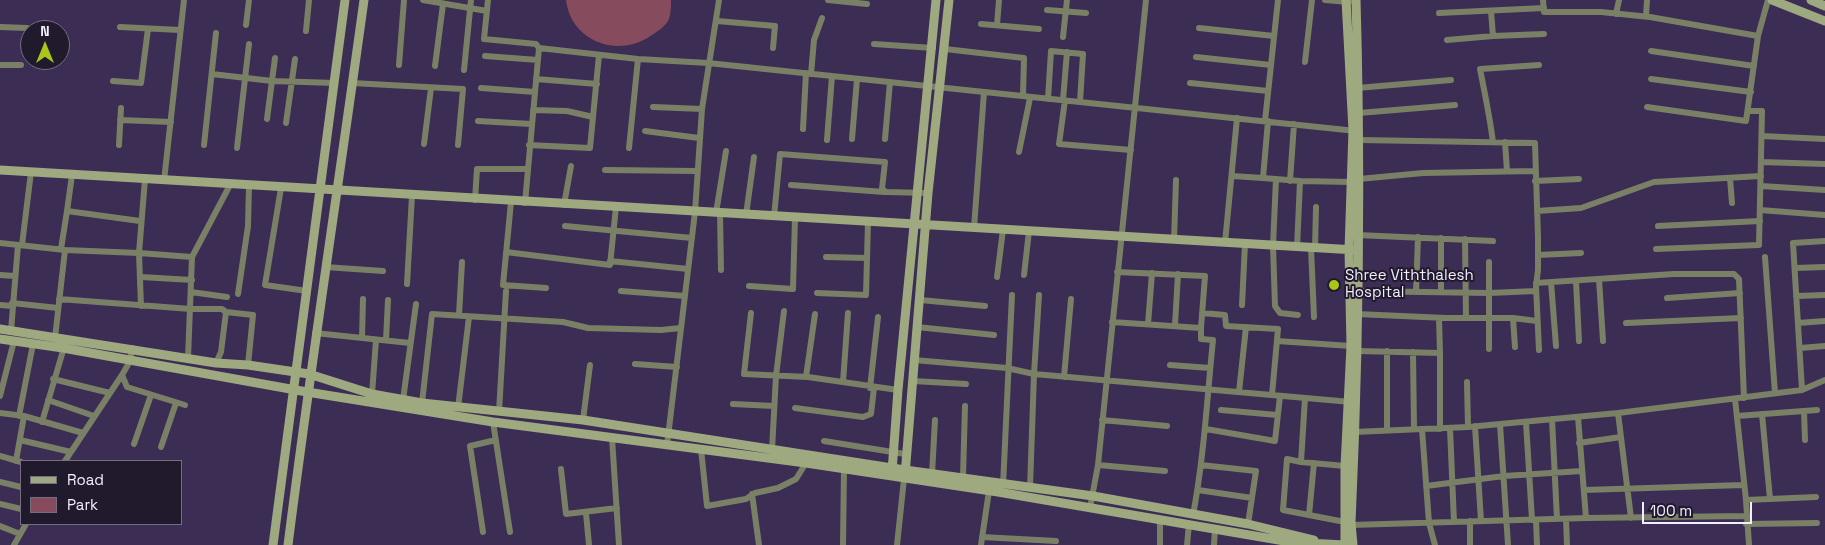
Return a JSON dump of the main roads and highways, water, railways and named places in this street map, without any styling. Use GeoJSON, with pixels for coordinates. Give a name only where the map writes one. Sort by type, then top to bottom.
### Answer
{"type":"FeatureCollection","features":[{"type":"Feature","properties":{"kind":"place","name":"Shree Viththalesh Hospital"},"geometry":{"type":"Point","coordinates":[1334,285]}}]}
